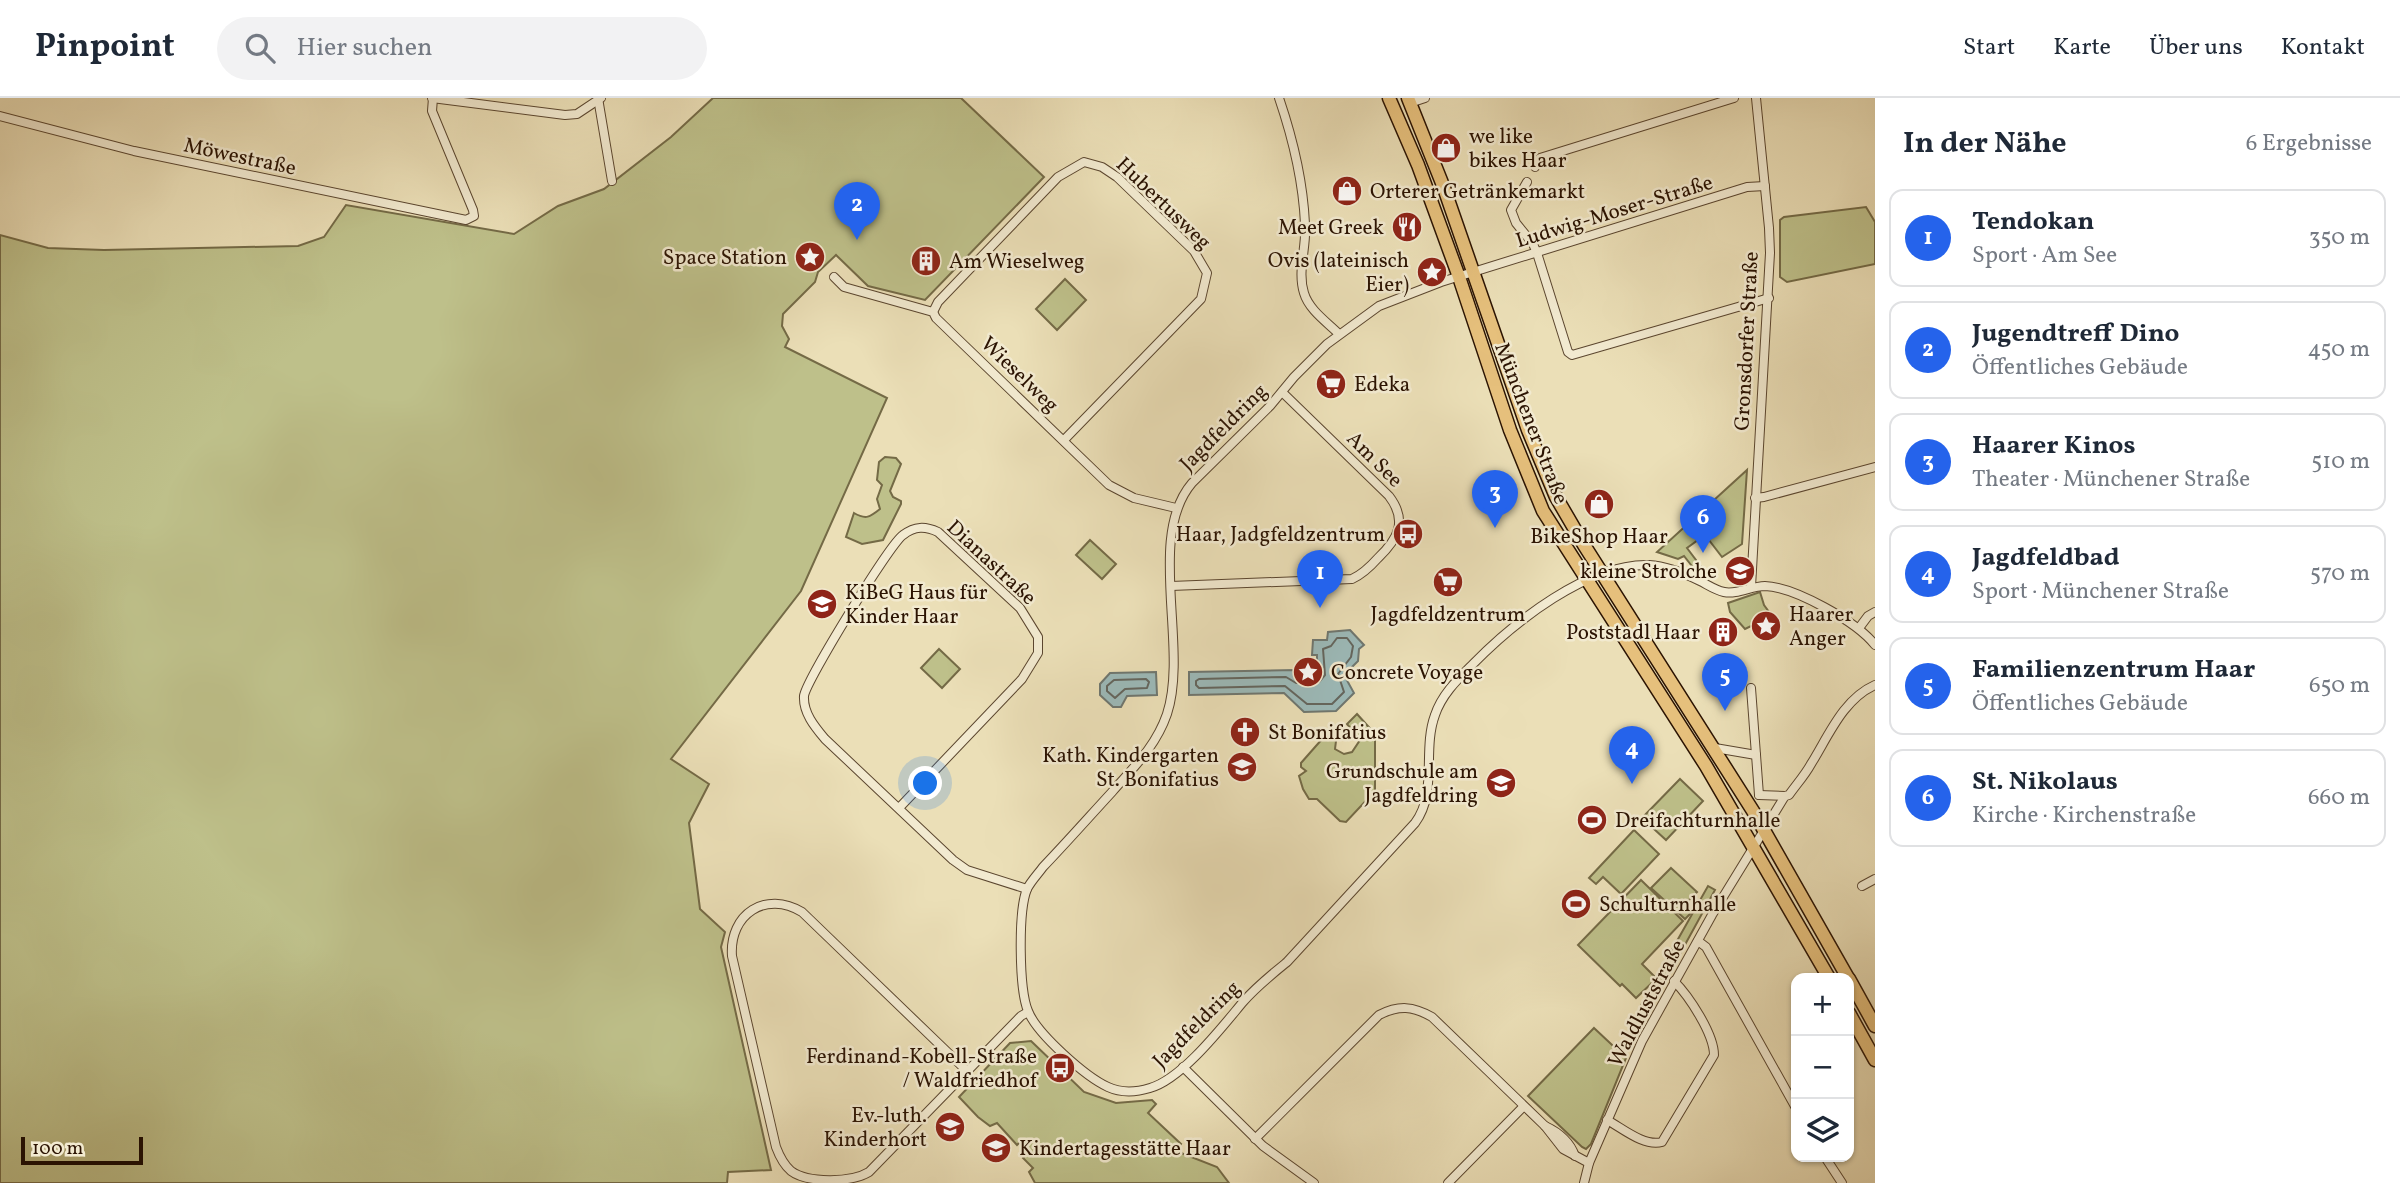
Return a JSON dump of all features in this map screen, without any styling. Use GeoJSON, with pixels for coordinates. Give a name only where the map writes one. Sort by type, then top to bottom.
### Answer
{"type":"FeatureCollection","features":[{"type":"Feature","properties":{"kind":"main road","name":"Münchener Straße"},"geometry":{"type":"LineString","coordinates":[[1390,98],[1459,277],[1506,418],[1544,511],[1706,766],[1826,973]]}},
{"type":"Feature","properties":{"kind":"main road","name":"Münchener Straße"},"geometry":{"type":"LineString","coordinates":[[1409,101],[1444,188],[1547,477],[1568,520],[1714,748],[1753,799],[1763,829],[1845,973]]}},
{"type":"Feature","properties":{"kind":"main road","name":"Münchener Straße"},"geometry":{"type":"LineString","coordinates":[[1854,989],[1875,1026]]}},
{"type":"Feature","properties":{"kind":"main road"},"geometry":{"type":"LineString","coordinates":[[1854,1022],[1875,1060]]}},
{"type":"Feature","properties":{"kind":"street"},"geometry":{"type":"LineString","coordinates":[[433,98],[565,115],[576,114],[599,99],[612,181]]}},
{"type":"Feature","properties":{"kind":"street","name":"Möwestraße"},"geometry":{"type":"LineString","coordinates":[[0,116],[134,151],[466,220],[474,216],[432,111],[433,98]]}},
{"type":"Feature","properties":{"kind":"street"},"geometry":{"type":"LineString","coordinates":[[1279,98],[1294,147],[1304,198],[1306,229],[1303,291],[1308,303],[1339,334]]}},
{"type":"Feature","properties":{"kind":"street"},"geometry":{"type":"LineString","coordinates":[[1409,101],[1425,98]]}},
{"type":"Feature","properties":{"kind":"street"},"geometry":{"type":"LineString","coordinates":[[1535,167],[1540,158],[1734,98]]}},
{"type":"Feature","properties":{"kind":"street","name":"Gronsdorfer Straße"},"geometry":{"type":"LineString","coordinates":[[1751,587],[1769,298],[1769,228],[1756,98]]}},
{"type":"Feature","properties":{"kind":"street","name":"Hubertusweg"},"geometry":{"type":"LineString","coordinates":[[933,312],[938,302],[1058,177],[1084,162],[1108,170],[1194,251],[1207,273],[1201,299],[1064,440]]}},
{"type":"Feature","properties":{"kind":"street"},"geometry":{"type":"LineString","coordinates":[[1527,182],[1511,210],[1537,253],[1568,352],[1574,356],[1769,298]]}},
{"type":"Feature","properties":{"kind":"street","name":"Ludwig-Moser-Straße"},"geometry":{"type":"LineString","coordinates":[[1474,272],[1747,187],[1765,186]]}},
{"type":"Feature","properties":{"kind":"street","name":"Jagdfeldring"},"geometry":{"type":"LineString","coordinates":[[1474,272],[1394,299],[1339,334],[1181,496],[1171,540],[1173,682],[1168,712],[1158,736],[1141,761],[1043,867],[1027,889],[1023,906],[1023,992],[1028,1012],[1038,1029],[1086,1074],[1110,1088],[1133,1091],[1147,1089],[1170,1079],[1183,1067],[1268,976],[1287,962],[1415,823],[1426,798],[1430,734],[1434,717],[1452,685],[1507,631],[1576,585],[1624,567],[1650,565],[1679,572],[1728,593],[1751,587],[1777,587],[1791,591],[1859,628],[1875,645]]}},
{"type":"Feature","properties":{"kind":"street"},"geometry":{"type":"LineString","coordinates":[[834,277],[844,287],[933,312]]}},
{"type":"Feature","properties":{"kind":"street","name":"Wieselweg"},"geometry":{"type":"LineString","coordinates":[[933,312],[936,318],[1109,485],[1120,493],[1176,509]]}},
{"type":"Feature","properties":{"kind":"street","name":"Am See"},"geometry":{"type":"LineString","coordinates":[[1171,586],[1352,579],[1361,575],[1393,542],[1399,529],[1399,518],[1390,496],[1282,392]]}},
{"type":"Feature","properties":{"kind":"street"},"geometry":{"type":"LineString","coordinates":[[1755,498],[1875,467]]}},
{"type":"Feature","properties":{"kind":"street","name":"Dianastraße"},"geometry":{"type":"LineString","coordinates":[[899,808],[1022,680],[1038,653],[1038,637],[1020,608],[948,540],[928,527],[909,531],[891,548],[814,672],[804,696],[809,718],[816,729],[953,860],[967,870],[1027,889]]}},
{"type":"Feature","properties":{"kind":"street"},"geometry":{"type":"LineString","coordinates":[[1859,628],[1868,616],[1875,612]]}},
{"type":"Feature","properties":{"kind":"street","name":"Waldluststraße"},"geometry":{"type":"LineString","coordinates":[[1584,1183],[1589,1163],[1636,1054],[1674,981],[1785,796],[1812,764],[1817,751],[1852,702],[1875,685]]}},
{"type":"Feature","properties":{"kind":"street"},"geometry":{"type":"LineString","coordinates":[[1751,688],[1756,755],[1753,799],[1785,796]]}},
{"type":"Feature","properties":{"kind":"street"},"geometry":{"type":"LineString","coordinates":[[1714,748],[1756,755]]}},
{"type":"Feature","properties":{"kind":"street"},"geometry":{"type":"LineString","coordinates":[[1862,886],[1875,879]]}},
{"type":"Feature","properties":{"kind":"street"},"geometry":{"type":"LineString","coordinates":[[967,1071],[793,906],[779,903],[759,907],[748,912],[735,931],[731,942],[732,956],[776,1147],[788,1169],[811,1179],[851,1181],[873,1169],[1021,1016],[1028,1012]]}},
{"type":"Feature","properties":{"kind":"street"},"geometry":{"type":"LineString","coordinates":[[1698,941],[1706,947],[1791,1099]]}},
{"type":"Feature","properties":{"kind":"street"},"geometry":{"type":"LineString","coordinates":[[1607,1120],[1647,1142],[1662,1142],[1714,1055],[1714,1046],[1683,990],[1674,981]]}},
{"type":"Feature","properties":{"kind":"street"},"geometry":{"type":"LineString","coordinates":[[1255,1139],[1370,1023],[1379,1015],[1398,1007],[1421,1011],[1432,1017],[1545,1126],[1563,1149],[1589,1163]]}},
{"type":"Feature","properties":{"kind":"street"},"geometry":{"type":"LineString","coordinates":[[1183,1067],[1255,1139],[1314,1183]]}},
{"type":"Feature","properties":{"kind":"street"},"geometry":{"type":"LineString","coordinates":[[1448,1183],[1523,1107]]}},
{"type":"Feature","properties":{"kind":"street"},"geometry":{"type":"LineString","coordinates":[[1828,1162],[1842,1183]]}},
{"type":"Feature","properties":{"kind":"green space"},"geometry":{"type":"Polygon","coordinates":[[[713,98],[961,98],[1044,177],[925,300],[868,286],[836,255],[818,272],[815,282],[783,314],[782,326],[789,339],[785,347],[887,398],[801,591],[671,759],[709,784],[689,823],[700,909],[725,932],[721,947],[771,1170],[728,1172],[727,1183],[0,1183],[0,235],[48,248],[104,250],[298,246],[324,237],[346,205],[514,234],[558,206],[604,189],[671,137],[713,98]]]}},
{"type":"Feature","properties":{"kind":"green space"},"geometry":{"type":"Polygon","coordinates":[[[1866,207],[1875,222],[1875,264],[1787,282],[1780,277],[1780,220],[1784,217],[1866,207]]]}},
{"type":"Feature","properties":{"kind":"green space"},"geometry":{"type":"Polygon","coordinates":[[[1065,279],[1086,300],[1057,330],[1036,309],[1065,279]]]}},
{"type":"Feature","properties":{"kind":"green space"},"geometry":{"type":"Polygon","coordinates":[[[885,457],[896,458],[901,464],[890,491],[901,504],[883,540],[862,544],[846,537],[854,513],[868,517],[880,509],[877,499],[882,485],[877,480],[879,462],[885,457]]]}},
{"type":"Feature","properties":{"kind":"green space"},"geometry":{"type":"Polygon","coordinates":[[[1747,470],[1742,544],[1722,557],[1705,535],[1687,548],[1705,572],[1704,575],[1695,570],[1684,556],[1678,559],[1657,552],[1747,470]]]}},
{"type":"Feature","properties":{"kind":"green space"},"geometry":{"type":"Polygon","coordinates":[[[1090,540],[1116,564],[1102,579],[1076,555],[1090,540]]]}},
{"type":"Feature","properties":{"kind":"green space"},"geometry":{"type":"Polygon","coordinates":[[[1760,592],[1764,605],[1772,616],[1745,629],[1730,612],[1728,603],[1760,592]]]}},
{"type":"Feature","properties":{"kind":"green space"},"geometry":{"type":"Polygon","coordinates":[[[939,649],[960,669],[942,688],[921,668],[939,649]]]}},
{"type":"Feature","properties":{"kind":"green space"},"geometry":{"type":"Polygon","coordinates":[[[1357,714],[1375,734],[1375,791],[1346,822],[1340,821],[1317,799],[1309,799],[1299,776],[1306,771],[1301,767],[1301,763],[1323,738],[1330,737],[1336,741],[1335,749],[1344,754],[1352,752],[1360,740],[1347,724],[1357,714]]]}},
{"type":"Feature","properties":{"kind":"green space"},"geometry":{"type":"Polygon","coordinates":[[[1680,779],[1703,801],[1666,840],[1642,818],[1680,779]]]}},
{"type":"Feature","properties":{"kind":"green space"},"geometry":{"type":"Polygon","coordinates":[[[1634,830],[1659,854],[1621,894],[1603,877],[1596,884],[1589,878],[1634,830]]]}},
{"type":"Feature","properties":{"kind":"green space"},"geometry":{"type":"Polygon","coordinates":[[[1671,868],[1697,892],[1685,904],[1692,912],[1685,919],[1651,888],[1671,868]]]}},
{"type":"Feature","properties":{"kind":"green space"},"geometry":{"type":"Polygon","coordinates":[[[1641,880],[1683,921],[1642,964],[1656,978],[1708,886],[1715,890],[1647,1014],[1639,1009],[1655,980],[1636,998],[1578,945],[1641,880]]]}},
{"type":"Feature","properties":{"kind":"green space"},"geometry":{"type":"Polygon","coordinates":[[[1594,1028],[1626,1058],[1591,1144],[1586,1149],[1528,1096],[1594,1028]]]}},
{"type":"Feature","properties":{"kind":"green space"},"geometry":{"type":"Polygon","coordinates":[[[1031,1041],[1084,1092],[1116,1103],[1152,1100],[1156,1104],[1148,1113],[1181,1144],[1176,1151],[1217,1167],[1229,1183],[1035,1183],[1029,1172],[1033,1168],[1023,1158],[1029,1151],[1020,1142],[1017,1145],[997,1123],[990,1126],[978,1117],[959,1097],[1010,1043],[1031,1041]]]}},
{"type":"Feature","properties":{"kind":"water"},"geometry":{"type":"Polygon","coordinates":[[[1350,630],[1364,645],[1359,649],[1358,661],[1344,675],[1354,693],[1336,711],[1304,712],[1284,693],[1189,695],[1189,672],[1295,670],[1295,676],[1317,675],[1317,655],[1312,655],[1313,640],[1327,640],[1328,632],[1350,630]]]}},
{"type":"Feature","properties":{"kind":"water"},"geometry":{"type":"Polygon","coordinates":[[[1156,672],[1157,695],[1127,696],[1121,707],[1113,707],[1100,695],[1100,684],[1110,673],[1156,672]]]}},
{"type":"Feature","properties":{"kind":"place","name":"we like bikes Haar"},"geometry":{"type":"Point","coordinates":[1446,148]}},
{"type":"Feature","properties":{"kind":"place","name":"Orterer Getränkemarkt"},"geometry":{"type":"Point","coordinates":[1347,191]}},
{"type":"Feature","properties":{"kind":"place","name":"Meet Greek"},"geometry":{"type":"Point","coordinates":[1407,227]}},
{"type":"Feature","properties":{"kind":"place","name":"Jugendtreff Dino"},"geometry":{"type":"Point","coordinates":[857,240]}},
{"type":"Feature","properties":{"kind":"place","name":"Space Station"},"geometry":{"type":"Point","coordinates":[810,257]}},
{"type":"Feature","properties":{"kind":"place","name":"Am Wieselweg"},"geometry":{"type":"Point","coordinates":[926,261]}},
{"type":"Feature","properties":{"kind":"place","name":"Ovis (lateinisch Eier)"},"geometry":{"type":"Point","coordinates":[1432,272]}},
{"type":"Feature","properties":{"kind":"place","name":"Edeka"},"geometry":{"type":"Point","coordinates":[1331,384]}},
{"type":"Feature","properties":{"kind":"place","name":"BikeShop Haar"},"geometry":{"type":"Point","coordinates":[1599,504]}},
{"type":"Feature","properties":{"kind":"place","name":"Haarer Kinos"},"geometry":{"type":"Point","coordinates":[1495,528]}},
{"type":"Feature","properties":{"kind":"place","name":"Haar, Jadgfeldzentrum"},"geometry":{"type":"Point","coordinates":[1408,534]}},
{"type":"Feature","properties":{"kind":"place","name":"St. Nikolaus"},"geometry":{"type":"Point","coordinates":[1703,553]}},
{"type":"Feature","properties":{"kind":"place","name":"kleine Strolche"},"geometry":{"type":"Point","coordinates":[1740,571]}},
{"type":"Feature","properties":{"kind":"place","name":"Jagdfeldzentrum"},"geometry":{"type":"Point","coordinates":[1448,582]}},
{"type":"Feature","properties":{"kind":"place","name":"KiBeG Haus für Kinder Haar"},"geometry":{"type":"Point","coordinates":[822,604]}},
{"type":"Feature","properties":{"kind":"place","name":"Tendokan"},"geometry":{"type":"Point","coordinates":[1320,608]}},
{"type":"Feature","properties":{"kind":"place","name":"Haarer Anger"},"geometry":{"type":"Point","coordinates":[1766,626]}},
{"type":"Feature","properties":{"kind":"place","name":"Poststadl Haar"},"geometry":{"type":"Point","coordinates":[1723,632]}},
{"type":"Feature","properties":{"kind":"place","name":"Concrete Voyage"},"geometry":{"type":"Point","coordinates":[1308,672]}},
{"type":"Feature","properties":{"kind":"place","name":"Familienzentrum Haar"},"geometry":{"type":"Point","coordinates":[1725,711]}},
{"type":"Feature","properties":{"kind":"place","name":"St Bonifatius"},"geometry":{"type":"Point","coordinates":[1245,732]}},
{"type":"Feature","properties":{"kind":"place","name":"Kath. Kindergarten St. Bonifatius"},"geometry":{"type":"Point","coordinates":[1242,767]}},
{"type":"Feature","properties":{"kind":"place","name":"Grundschule am Jagdfeldring"},"geometry":{"type":"Point","coordinates":[1501,783]}},
{"type":"Feature","properties":{"kind":"place","name":"Jagdfeldbad"},"geometry":{"type":"Point","coordinates":[1632,784]}},
{"type":"Feature","properties":{"kind":"place","name":"Dreifachturnhalle"},"geometry":{"type":"Point","coordinates":[1592,820]}},
{"type":"Feature","properties":{"kind":"place","name":"Schulturnhalle"},"geometry":{"type":"Point","coordinates":[1576,904]}},
{"type":"Feature","properties":{"kind":"place","name":"Ferdinand-Kobell-Straße / Waldfriedhof"},"geometry":{"type":"Point","coordinates":[1060,1068]}},
{"type":"Feature","properties":{"kind":"place","name":"Ev.-luth. Kinderhort"},"geometry":{"type":"Point","coordinates":[950,1127]}},
{"type":"Feature","properties":{"kind":"place","name":"Kindertagesstätte Haar"},"geometry":{"type":"Point","coordinates":[996,1148]}}]}
